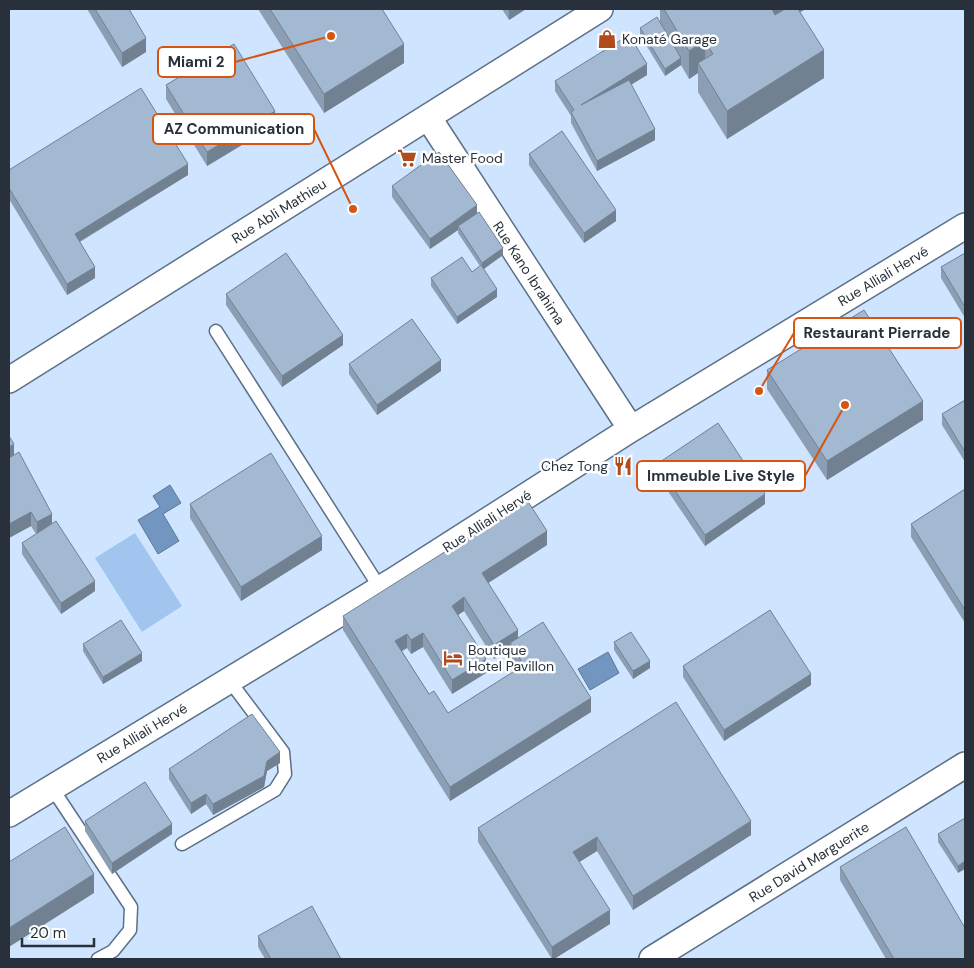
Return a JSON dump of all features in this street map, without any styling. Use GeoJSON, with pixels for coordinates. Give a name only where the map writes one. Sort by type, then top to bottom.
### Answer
{"type":"FeatureCollection","features":[{"type":"Feature","properties":{"kind":"street","name":"Rue Abli Mathieu"},"geometry":{"type":"LineString","coordinates":[[9,380],[600,9]]}},
{"type":"Feature","properties":{"kind":"street","name":"Rue Kano Ibrahima"},"geometry":{"type":"LineString","coordinates":[[428,117],[631,429]]}},
{"type":"Feature","properties":{"kind":"street","name":"Rue Alliali Hervé"},"geometry":{"type":"LineString","coordinates":[[9,814],[380,588],[631,429],[965,226]]}},
{"type":"Feature","properties":{"kind":"street","name":"Rue David Marguerite"},"geometry":{"type":"LineString","coordinates":[[652,959],[965,765]]}},
{"type":"Feature","properties":{"kind":"lane"},"geometry":{"type":"LineString","coordinates":[[216,331],[380,588]]}},
{"type":"Feature","properties":{"kind":"lane"},"geometry":{"type":"LineString","coordinates":[[182,844],[275,790],[285,774],[283,752],[229,680]]}},
{"type":"Feature","properties":{"kind":"lane"},"geometry":{"type":"LineString","coordinates":[[52,788],[131,907],[130,930],[114,951],[98,959]]}},
{"type":"Feature","properties":{"kind":"shaded area"},"geometry":{"type":"Polygon","coordinates":[[[170,485],[181,503],[163,514],[179,541],[158,554],[138,520],[160,507],[153,496],[170,485]]]}},
{"type":"Feature","properties":{"kind":"shaded area"},"geometry":{"type":"Polygon","coordinates":[[[135,533],[182,606],[142,632],[95,558],[135,533]]]}},
{"type":"Feature","properties":{"kind":"shaded area"},"geometry":{"type":"Polygon","coordinates":[[[608,652],[619,673],[590,690],[578,669],[608,652]]]}},
{"type":"Feature","properties":{"kind":"building"},"geometry":{"type":"Polygon","coordinates":[[[95,9],[129,9],[146,38],[122,53],[95,9]]]}},
{"type":"Feature","properties":{"kind":"building"},"geometry":{"type":"Polygon","coordinates":[[[270,9],[382,9],[404,44],[324,94],[270,9]]]}},
{"type":"Feature","properties":{"kind":"building"},"geometry":{"type":"Polygon","coordinates":[[[664,9],[772,9],[775,15],[785,9],[798,9],[824,50],[727,111],[698,63],[713,54],[705,41],[689,51],[664,9]]]}},
{"type":"Feature","properties":{"kind":"building"},"geometry":{"type":"Polygon","coordinates":[[[657,17],[681,58],[665,69],[640,28],[657,17]]]}},
{"type":"Feature","properties":{"kind":"building"},"geometry":{"type":"Polygon","coordinates":[[[629,35],[647,64],[581,105],[629,80],[655,129],[597,161],[571,112],[574,110],[555,81],[629,35]]]}},
{"type":"Feature","properties":{"kind":"building"},"geometry":{"type":"Polygon","coordinates":[[[234,44],[275,111],[207,152],[166,85],[234,44]]]}},
{"type":"Feature","properties":{"kind":"building"},"geometry":{"type":"Polygon","coordinates":[[[141,88],[188,164],[75,234],[95,267],[67,284],[9,188],[9,170],[141,88]]]}},
{"type":"Feature","properties":{"kind":"building"},"geometry":{"type":"Polygon","coordinates":[[[562,131],[616,210],[584,233],[529,154],[562,131]]]}},
{"type":"Feature","properties":{"kind":"building"},"geometry":{"type":"Polygon","coordinates":[[[439,152],[477,205],[430,239],[392,186],[439,152]]]}},
{"type":"Feature","properties":{"kind":"building"},"geometry":{"type":"Polygon","coordinates":[[[479,212],[503,248],[482,263],[458,226],[479,212]]]}},
{"type":"Feature","properties":{"kind":"building"},"geometry":{"type":"Polygon","coordinates":[[[286,253],[343,335],[282,376],[226,294],[286,253]]]}},
{"type":"Feature","properties":{"kind":"building"},"geometry":{"type":"Polygon","coordinates":[[[965,253],[965,307],[941,267],[965,253]]]}},
{"type":"Feature","properties":{"kind":"building"},"geometry":{"type":"Polygon","coordinates":[[[462,257],[472,272],[481,265],[497,289],[457,317],[431,278],[462,257]]]}},
{"type":"Feature","properties":{"kind":"building"},"geometry":{"type":"Polygon","coordinates":[[[864,310],[923,401],[827,461],[767,370],[864,310]]]}},
{"type":"Feature","properties":{"kind":"building"},"geometry":{"type":"Polygon","coordinates":[[[412,319],[441,360],[377,405],[349,364],[412,319]]]}},
{"type":"Feature","properties":{"kind":"building"},"geometry":{"type":"Polygon","coordinates":[[[965,400],[965,452],[942,414],[965,400]]]}},
{"type":"Feature","properties":{"kind":"building"},"geometry":{"type":"Polygon","coordinates":[[[718,423],[765,494],[705,535],[657,464],[718,423]]]}},
{"type":"Feature","properties":{"kind":"building"},"geometry":{"type":"Polygon","coordinates":[[[9,436],[14,444],[9,447],[9,436]]]}},
{"type":"Feature","properties":{"kind":"building"},"geometry":{"type":"Polygon","coordinates":[[[19,452],[52,514],[37,522],[31,512],[9,524],[9,458],[19,452]]]}},
{"type":"Feature","properties":{"kind":"building"},"geometry":{"type":"Polygon","coordinates":[[[271,453],[322,536],[241,587],[190,504],[271,453]]]}},
{"type":"Feature","properties":{"kind":"building"},"geometry":{"type":"Polygon","coordinates":[[[965,489],[965,610],[911,524],[965,489]]]}},
{"type":"Feature","properties":{"kind":"building","name":"Boutique Hotel Pavillon"},"geometry":{"type":"Polygon","coordinates":[[[527,500],[547,531],[482,573],[518,630],[494,645],[464,597],[452,606],[486,659],[452,680],[423,633],[411,640],[407,634],[395,641],[429,694],[434,691],[448,713],[524,665],[510,643],[543,622],[591,698],[450,787],[343,616],[527,500]]]}},
{"type":"Feature","properties":{"kind":"building"},"geometry":{"type":"Polygon","coordinates":[[[56,521],[95,581],[61,603],[22,543],[56,521]]]}},
{"type":"Feature","properties":{"kind":"building"},"geometry":{"type":"Polygon","coordinates":[[[770,610],[811,674],[724,730],[683,666],[770,610]]]}},
{"type":"Feature","properties":{"kind":"building"},"geometry":{"type":"Polygon","coordinates":[[[121,620],[142,653],[103,677],[83,644],[121,620]]]}},
{"type":"Feature","properties":{"kind":"building"},"geometry":{"type":"Polygon","coordinates":[[[631,632],[650,661],[633,671],[614,642],[631,632]]]}},
{"type":"Feature","properties":{"kind":"building"},"geometry":{"type":"Polygon","coordinates":[[[676,702],[751,821],[633,896],[597,837],[573,852],[610,910],[552,947],[478,828],[676,702]]]}},
{"type":"Feature","properties":{"kind":"building"},"geometry":{"type":"Polygon","coordinates":[[[252,714],[280,752],[267,761],[264,776],[213,804],[206,794],[191,803],[169,769],[252,714]]]}},
{"type":"Feature","properties":{"kind":"building"},"geometry":{"type":"Polygon","coordinates":[[[145,782],[172,824],[112,863],[85,821],[145,782]]]}},
{"type":"Feature","properties":{"kind":"building"},"geometry":{"type":"Polygon","coordinates":[[[965,818],[965,861],[958,866],[938,834],[965,818]]]}},
{"type":"Feature","properties":{"kind":"building"},"geometry":{"type":"Polygon","coordinates":[[[65,827],[94,874],[9,928],[9,862],[65,827]]]}},
{"type":"Feature","properties":{"kind":"building"},"geometry":{"type":"Polygon","coordinates":[[[906,827],[965,928],[965,959],[894,959],[840,867],[906,827]]]}},
{"type":"Feature","properties":{"kind":"building"},"geometry":{"type":"Polygon","coordinates":[[[312,906],[341,959],[271,959],[258,936],[312,906]]]}},
{"type":"Feature","properties":{"kind":"place","name":"Miami 2"},"geometry":{"type":"Point","coordinates":[331,36]}},
{"type":"Feature","properties":{"kind":"place","name":"Konaté Garage"},"geometry":{"type":"Point","coordinates":[607,39]}},
{"type":"Feature","properties":{"kind":"place","name":"Master Food"},"geometry":{"type":"Point","coordinates":[407,158]}},
{"type":"Feature","properties":{"kind":"place","name":"AZ Communication"},"geometry":{"type":"Point","coordinates":[353,209]}},
{"type":"Feature","properties":{"kind":"place","name":"Restaurant Pierrade"},"geometry":{"type":"Point","coordinates":[759,391]}},
{"type":"Feature","properties":{"kind":"place","name":"Immeuble Live Style"},"geometry":{"type":"Point","coordinates":[845,405]}},
{"type":"Feature","properties":{"kind":"place","name":"Chez Tong"},"geometry":{"type":"Point","coordinates":[623,466]}},
{"type":"Feature","properties":{"kind":"place","name":"Boutique Hotel Pavillon"},"geometry":{"type":"Point","coordinates":[453,658]}}]}
